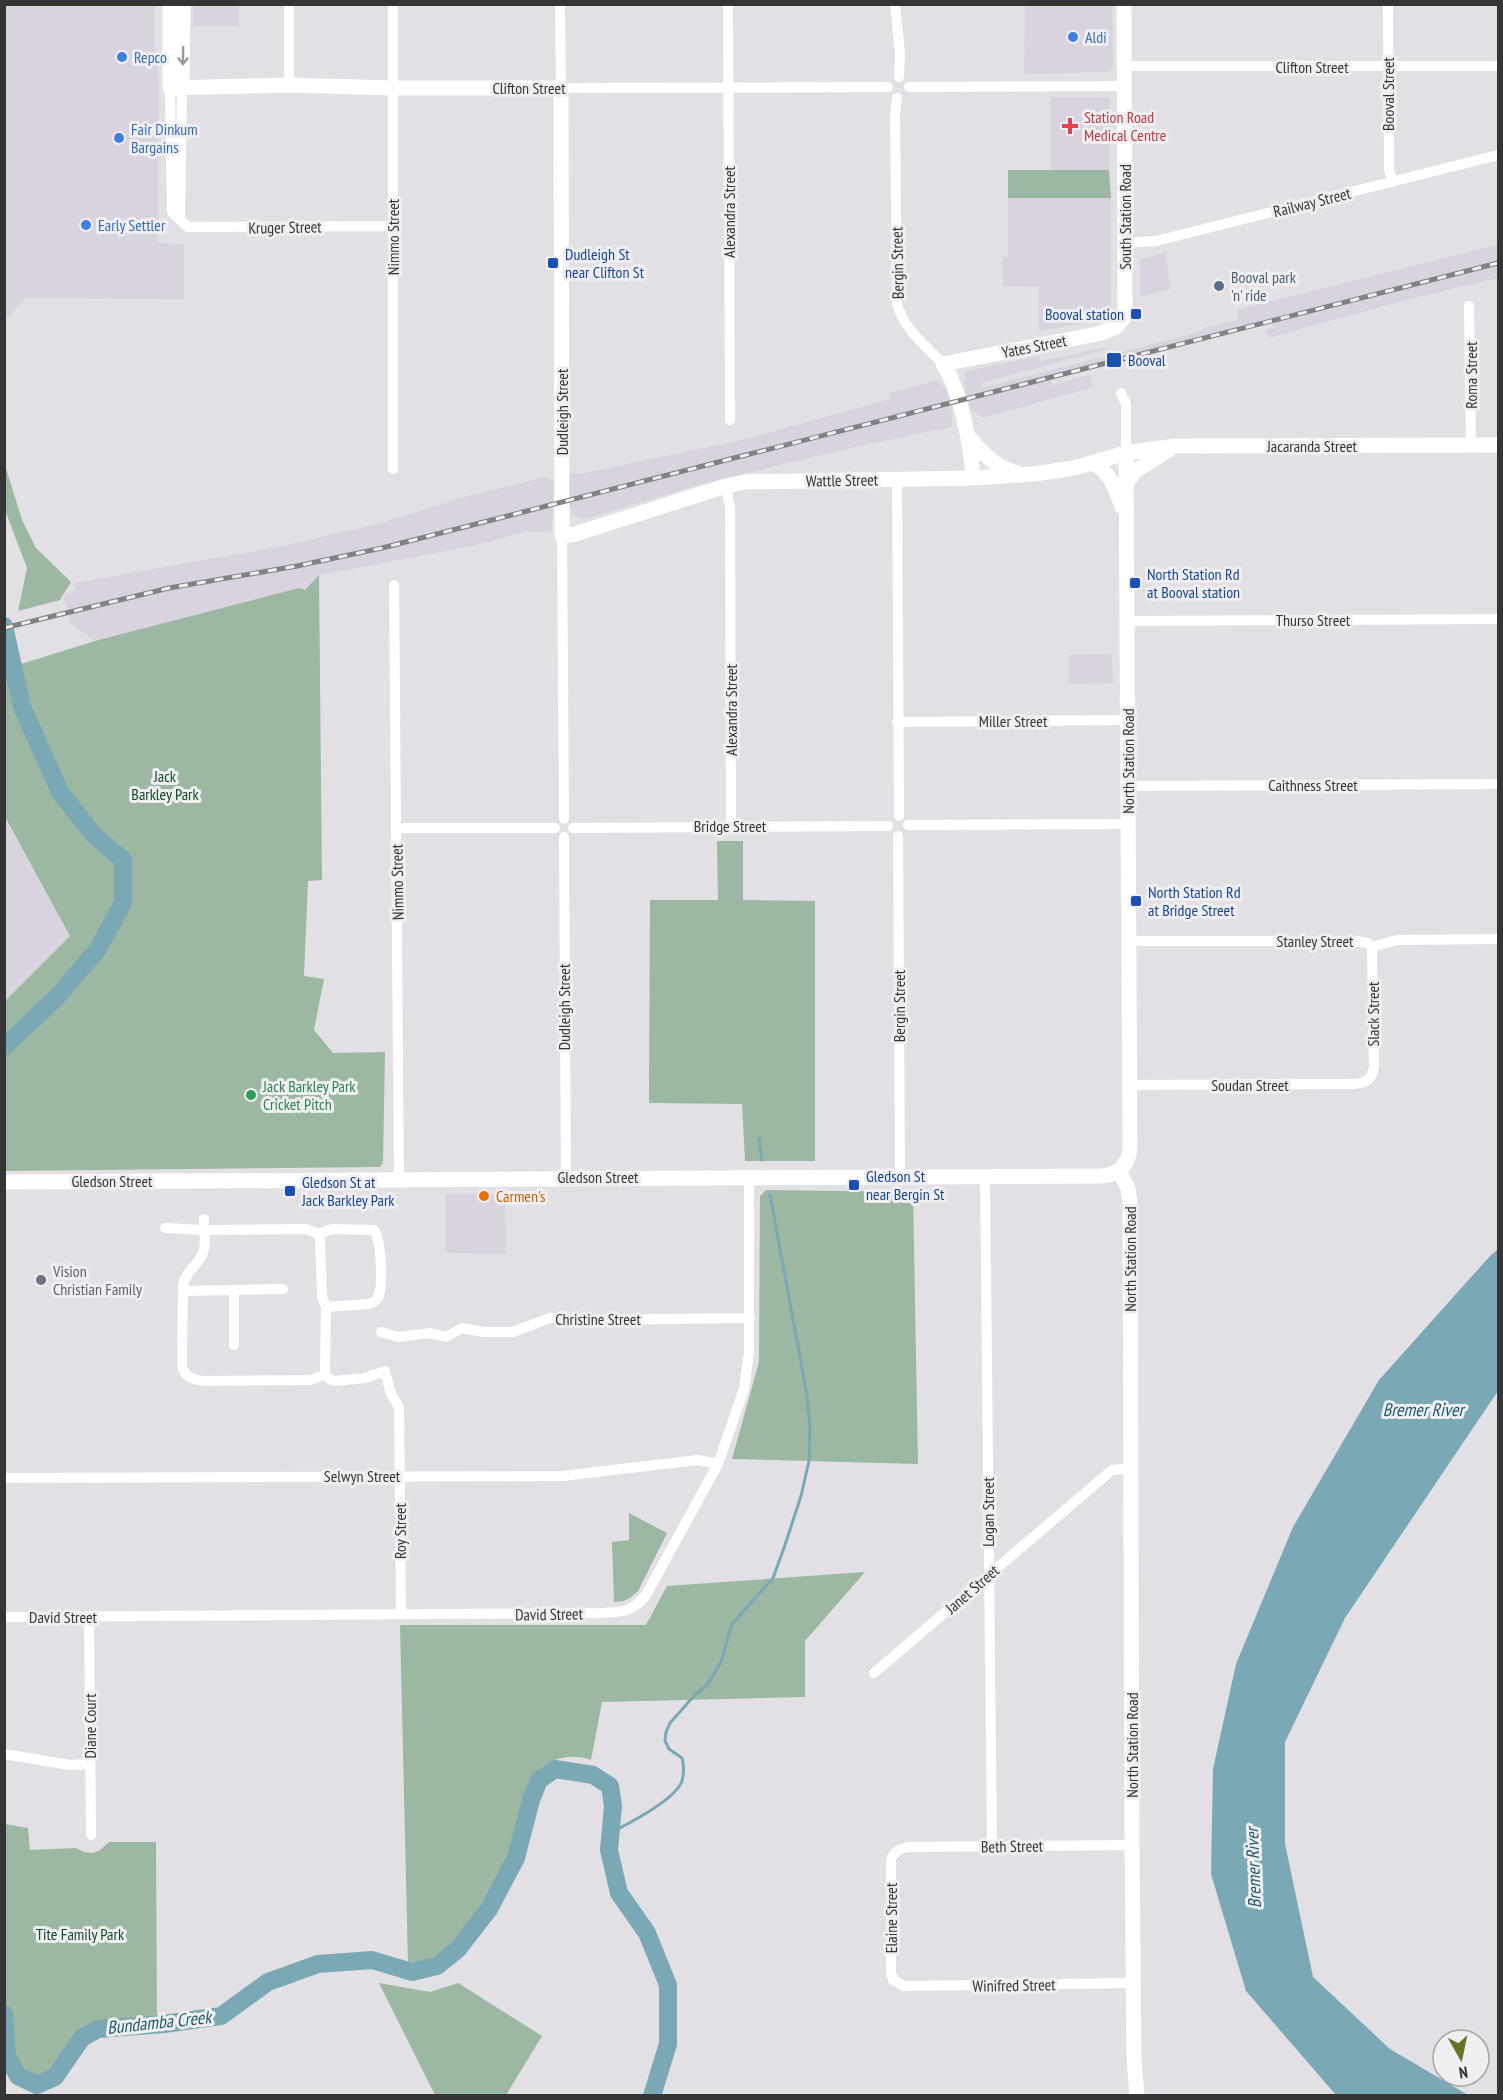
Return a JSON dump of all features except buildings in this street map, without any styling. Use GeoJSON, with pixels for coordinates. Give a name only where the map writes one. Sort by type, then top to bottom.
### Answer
{"type":"FeatureCollection","features":[{"type":"Feature","properties":{"kind":"street","name":"Kruger Street"},"geometry":{"type":"LineString","coordinates":[[170,4],[176,88],[180,220],[188,227],[199,228],[393,226]]}},
{"type":"Feature","properties":{"kind":"street","name":"Kruger Street"},"geometry":{"type":"LineString","coordinates":[[176,88],[183,4]]}},
{"type":"Feature","properties":{"kind":"street"},"geometry":{"type":"LineString","coordinates":[[289,4],[289,85]]}},
{"type":"Feature","properties":{"kind":"street","name":"Nimmo Street"},"geometry":{"type":"LineString","coordinates":[[393,4],[393,469]]}},
{"type":"Feature","properties":{"kind":"street","name":"Dudleigh Street"},"geometry":{"type":"LineString","coordinates":[[560,4],[564,819]]}},
{"type":"Feature","properties":{"kind":"street","name":"Alexandra Street"},"geometry":{"type":"LineString","coordinates":[[728,4],[730,420]]}},
{"type":"Feature","properties":{"kind":"street"},"geometry":{"type":"LineString","coordinates":[[895,4],[900,54],[899,77]]}},
{"type":"Feature","properties":{"kind":"street","name":"South Station Road"},"geometry":{"type":"LineString","coordinates":[[1122,321],[1126,313],[1124,4]]}},
{"type":"Feature","properties":{"kind":"street","name":"Booval Street"},"geometry":{"type":"LineString","coordinates":[[1388,4],[1389,168],[1392,182]]}},
{"type":"Feature","properties":{"kind":"street","name":"Clifton Street"},"geometry":{"type":"LineString","coordinates":[[1125,66],[1498,66]]}},
{"type":"Feature","properties":{"kind":"street"},"geometry":{"type":"LineString","coordinates":[[899,77],[906,80],[909,87],[906,95],[897,98],[890,93],[888,87],[892,79],[899,77]]}},
{"type":"Feature","properties":{"kind":"street","name":"Clifton Street"},"geometry":{"type":"LineString","coordinates":[[176,88],[289,85],[393,88],[888,87]]}},
{"type":"Feature","properties":{"kind":"street"},"geometry":{"type":"LineString","coordinates":[[909,87],[1125,86]]}},
{"type":"Feature","properties":{"kind":"street","name":"Bergin Street"},"geometry":{"type":"LineString","coordinates":[[897,98],[897,304],[900,316],[908,329],[943,364],[954,384],[972,461],[973,478]]}},
{"type":"Feature","properties":{"kind":"street","name":"Railway Street"},"geometry":{"type":"LineString","coordinates":[[1125,243],[1156,241],[1498,155]]}},
{"type":"Feature","properties":{"kind":"street","name":"Roma Street"},"geometry":{"type":"LineString","coordinates":[[1469,306],[1471,445]]}},
{"type":"Feature","properties":{"kind":"street","name":"Yates Street"},"geometry":{"type":"LineString","coordinates":[[943,364],[1102,333],[1113,329],[1122,321]]}},
{"type":"Feature","properties":{"kind":"street","name":"North Station Road"},"geometry":{"type":"LineString","coordinates":[[1121,393],[1126,404],[1130,1085],[1129,1157],[1125,1166],[1119,1171],[1128,1188],[1130,1203],[1133,1983],[1137,2096]]}},
{"type":"Feature","properties":{"kind":"street"},"geometry":{"type":"LineString","coordinates":[[966,434],[990,461],[1022,475]]}},
{"type":"Feature","properties":{"kind":"street","name":"Jacaranda Street"},"geometry":{"type":"LineString","coordinates":[[1126,453],[1175,446],[1498,445]]}},
{"type":"Feature","properties":{"kind":"street"},"geometry":{"type":"LineString","coordinates":[[1126,484],[1134,472],[1175,446]]}},
{"type":"Feature","properties":{"kind":"street","name":"Wattle Street"},"geometry":{"type":"LineString","coordinates":[[562,536],[575,534],[736,483],[1022,475],[1047,473],[1126,453]]}},
{"type":"Feature","properties":{"kind":"street"},"geometry":{"type":"LineString","coordinates":[[1092,463],[1105,471],[1116,489],[1126,518]]}},
{"type":"Feature","properties":{"kind":"street"},"geometry":{"type":"LineString","coordinates":[[897,479],[899,816]]}},
{"type":"Feature","properties":{"kind":"street","name":"Alexandra Street"},"geometry":{"type":"LineString","coordinates":[[726,486],[730,508],[731,826]]}},
{"type":"Feature","properties":{"kind":"street","name":"Nimmo Street"},"geometry":{"type":"LineString","coordinates":[[394,585],[399,1179]]}},
{"type":"Feature","properties":{"kind":"street","name":"Thurso Street"},"geometry":{"type":"LineString","coordinates":[[1127,621],[1498,619]]}},
{"type":"Feature","properties":{"kind":"street","name":"Miller Street"},"geometry":{"type":"LineString","coordinates":[[897,722],[1128,720]]}},
{"type":"Feature","properties":{"kind":"street","name":"Caithness Street"},"geometry":{"type":"LineString","coordinates":[[1128,786],[1498,784]]}},
{"type":"Feature","properties":{"kind":"street"},"geometry":{"type":"LineString","coordinates":[[899,816],[905,819],[908,825],[905,832],[898,836],[891,833],[888,826],[891,818],[899,816]]}},
{"type":"Feature","properties":{"kind":"street"},"geometry":{"type":"LineString","coordinates":[[564,819],[570,821],[573,828],[570,834],[564,837],[557,833],[555,828],[557,822],[564,819]]}},
{"type":"Feature","properties":{"kind":"street"},"geometry":{"type":"LineString","coordinates":[[908,825],[1128,824]]}},
{"type":"Feature","properties":{"kind":"street","name":"Bridge Street"},"geometry":{"type":"LineString","coordinates":[[573,828],[888,826]]}},
{"type":"Feature","properties":{"kind":"street"},"geometry":{"type":"LineString","coordinates":[[396,828],[555,828]]}},
{"type":"Feature","properties":{"kind":"street","name":"Bergin Street"},"geometry":{"type":"LineString","coordinates":[[898,836],[900,1176]]}},
{"type":"Feature","properties":{"kind":"street","name":"Dudleigh Street"},"geometry":{"type":"LineString","coordinates":[[564,837],[566,1177]]}},
{"type":"Feature","properties":{"kind":"street","name":"Stanley Street"},"geometry":{"type":"LineString","coordinates":[[1129,941],[1356,941],[1368,943],[1372,947],[1397,940],[1498,939]]}},
{"type":"Feature","properties":{"kind":"street","name":"Slack Street"},"geometry":{"type":"LineString","coordinates":[[1369,1079],[1374,1067],[1372,947]]}},
{"type":"Feature","properties":{"kind":"street","name":"Soudan Street"},"geometry":{"type":"LineString","coordinates":[[1130,1085],[1360,1084],[1369,1079]]}},
{"type":"Feature","properties":{"kind":"street","name":"Gledson Street"},"geometry":{"type":"LineString","coordinates":[[4,1182],[566,1177],[984,1178],[1102,1176],[1119,1171]]}},
{"type":"Feature","properties":{"kind":"street","name":"David Street"},"geometry":{"type":"LineString","coordinates":[[4,1617],[622,1612],[637,1606],[646,1595],[718,1464],[740,1400],[748,1369],[749,1177]]}},
{"type":"Feature","properties":{"kind":"street","name":"Logan Street"},"geometry":{"type":"LineString","coordinates":[[984,1178],[992,1847]]}},
{"type":"Feature","properties":{"kind":"street"},"geometry":{"type":"LineString","coordinates":[[204,1224],[204,1249],[185,1276],[182,1365],[189,1378],[203,1381],[311,1380],[325,1374],[326,1307],[322,1297],[319,1234]]}},
{"type":"Feature","properties":{"kind":"street"},"geometry":{"type":"LineString","coordinates":[[165,1228],[204,1224],[306,1229],[319,1234],[332,1228],[374,1230],[380,1242],[378,1298],[369,1304],[326,1307]]}},
{"type":"Feature","properties":{"kind":"street"},"geometry":{"type":"LineString","coordinates":[[183,1291],[283,1289]]}},
{"type":"Feature","properties":{"kind":"street"},"geometry":{"type":"LineString","coordinates":[[234,1290],[234,1345]]}},
{"type":"Feature","properties":{"kind":"street","name":"Christine Street"},"geometry":{"type":"LineString","coordinates":[[381,1332],[398,1337],[430,1333],[446,1336],[462,1328],[483,1332],[513,1332],[550,1318],[563,1322],[750,1318]]}},
{"type":"Feature","properties":{"kind":"street","name":"Roy Street"},"geometry":{"type":"LineString","coordinates":[[325,1374],[329,1379],[342,1381],[365,1378],[385,1371],[388,1374],[391,1394],[399,1407],[401,1615]]}},
{"type":"Feature","properties":{"kind":"street","name":"Selwyn Street"},"geometry":{"type":"LineString","coordinates":[[4,1478],[562,1476],[698,1460],[718,1464]]}},
{"type":"Feature","properties":{"kind":"street","name":"Janet Street"},"geometry":{"type":"LineString","coordinates":[[873,1673],[1112,1470],[1131,1468]]}},
{"type":"Feature","properties":{"kind":"street","name":"Diane Court"},"geometry":{"type":"LineString","coordinates":[[89,1617],[91,1835]]}},
{"type":"Feature","properties":{"kind":"street"},"geometry":{"type":"LineString","coordinates":[[4,1754],[70,1765],[90,1764]]}},
{"type":"Feature","properties":{"kind":"street","name":"Beth Street"},"geometry":{"type":"LineString","coordinates":[[894,1853],[908,1847],[1132,1845]]}},
{"type":"Feature","properties":{"kind":"street","name":"Elaine Street"},"geometry":{"type":"LineString","coordinates":[[894,1853],[890,1864],[891,1972],[896,1982]]}},
{"type":"Feature","properties":{"kind":"street","name":"Winifred Street"},"geometry":{"type":"LineString","coordinates":[[896,1982],[904,1986],[1133,1983]]}},
{"type":"Feature","properties":{"kind":"shaded area"},"geometry":{"type":"Polygon","coordinates":[[[5,4],[154,5],[154,43],[159,80],[158,243],[184,244],[184,299],[25,298],[5,320],[5,4]]]}},
{"type":"Feature","properties":{"kind":"shaded area"},"geometry":{"type":"Polygon","coordinates":[[[193,5],[239,5],[239,26],[193,26],[193,5]]]}},
{"type":"Feature","properties":{"kind":"shaded area","name":"Aldi"},"geometry":{"type":"Polygon","coordinates":[[[1025,5],[1112,5],[1113,66],[1107,72],[1024,74],[1025,5]]]}},
{"type":"Feature","properties":{"kind":"shaded area"},"geometry":{"type":"Polygon","coordinates":[[[1051,97],[1110,97],[1109,170],[1051,170],[1051,97]]]}},
{"type":"Feature","properties":{"kind":"shaded area"},"geometry":{"type":"Polygon","coordinates":[[[1008,198],[1111,198],[1111,311],[1106,319],[1039,331],[1039,287],[1003,286],[1003,257],[1008,257],[1008,198]]]}},
{"type":"Feature","properties":{"kind":"shaded area"},"geometry":{"type":"Polygon","coordinates":[[[1498,244],[1498,278],[1402,301],[1268,338],[1265,330],[1273,328],[1272,323],[1051,379],[1052,385],[1089,375],[1093,387],[983,418],[971,409],[964,382],[966,371],[1039,356],[1041,361],[1103,348],[1108,349],[981,383],[982,388],[1203,331],[1203,328],[1238,320],[1238,309],[1498,244]]]}},
{"type":"Feature","properties":{"kind":"shaded area"},"geometry":{"type":"Polygon","coordinates":[[[1166,252],[1170,289],[1140,297],[1140,259],[1166,252]]]}},
{"type":"Feature","properties":{"kind":"shaded area"},"geometry":{"type":"Polygon","coordinates":[[[937,380],[946,389],[952,413],[952,427],[850,448],[702,484],[589,518],[574,515],[568,505],[568,479],[572,473],[580,474],[741,440],[890,399],[889,393],[937,380]]]}},
{"type":"Feature","properties":{"kind":"shaded area"},"geometry":{"type":"Polygon","coordinates":[[[546,477],[554,481],[552,530],[547,532],[525,532],[477,545],[320,575],[305,590],[96,642],[71,624],[63,597],[75,590],[74,583],[283,546],[381,523],[471,495],[546,477]]]}},
{"type":"Feature","properties":{"kind":"shaded area"},"geometry":{"type":"Polygon","coordinates":[[[1112,654],[1113,683],[1069,684],[1069,655],[1112,654]]]}},
{"type":"Feature","properties":{"kind":"shaded area"},"geometry":{"type":"Polygon","coordinates":[[[4,817],[70,936],[5,1001],[4,1001],[4,817]]]}},
{"type":"Feature","properties":{"kind":"shaded area"},"geometry":{"type":"Polygon","coordinates":[[[446,1194],[505,1194],[506,1254],[446,1253],[446,1194]]]}},
{"type":"Feature","properties":{"kind":"green space"},"geometry":{"type":"Polygon","coordinates":[[[1008,170],[1109,170],[1111,198],[1008,198],[1008,170]]]}},
{"type":"Feature","properties":{"kind":"green space"},"geometry":{"type":"Polygon","coordinates":[[[4,462],[22,520],[36,548],[71,582],[60,600],[18,611],[27,568],[5,510],[4,462]]]}},
{"type":"Feature","properties":{"kind":"green space","name":"Jack Barkley Park"},"geometry":{"type":"Polygon","coordinates":[[[319,575],[322,880],[308,881],[304,976],[324,979],[314,1030],[333,1053],[385,1052],[383,1163],[380,1167],[5,1171],[5,1001],[70,936],[5,817],[5,669],[95,641],[299,588],[305,590],[319,575]]]}},
{"type":"Feature","properties":{"kind":"green space"},"geometry":{"type":"Polygon","coordinates":[[[717,841],[743,841],[743,900],[815,901],[815,1161],[745,1161],[742,1104],[649,1103],[650,900],[718,900],[717,841]]]}},
{"type":"Feature","properties":{"kind":"green space"},"geometry":{"type":"Polygon","coordinates":[[[766,1190],[913,1192],[918,1464],[732,1459],[759,1362],[760,1196],[766,1190]]]}},
{"type":"Feature","properties":{"kind":"green space"},"geometry":{"type":"Polygon","coordinates":[[[629,1513],[667,1533],[638,1591],[627,1600],[614,1602],[612,1542],[629,1540],[629,1513]]]}},
{"type":"Feature","properties":{"kind":"green space"},"geometry":{"type":"Polygon","coordinates":[[[865,1572],[805,1641],[805,1697],[602,1702],[591,1760],[574,1757],[555,1760],[533,1775],[526,1792],[515,1840],[508,1859],[495,1885],[467,1927],[445,1949],[431,1958],[408,1963],[400,1625],[646,1625],[667,1586],[865,1572]]]}},
{"type":"Feature","properties":{"kind":"green space","name":"Tite Family Park"},"geometry":{"type":"Polygon","coordinates":[[[5,1824],[28,1828],[30,1850],[76,1848],[93,1853],[109,1842],[156,1842],[157,2025],[98,2029],[82,2038],[55,2077],[37,2085],[18,2076],[7,2056],[4,2014],[5,1824]]]}},
{"type":"Feature","properties":{"kind":"green space"},"geometry":{"type":"Polygon","coordinates":[[[379,1983],[430,1992],[458,1983],[542,2036],[506,2095],[435,2095],[379,1983]]]}},
{"type":"Feature","properties":{"kind":"water","name":"Bremer River"},"geometry":{"type":"Polygon","coordinates":[[[1498,1249],[1498,1391],[1345,1618],[1285,1742],[1285,1844],[1313,1977],[1390,2049],[1431,2073],[1431,2088],[1456,2088],[1468,2095],[1336,2095],[1246,1991],[1211,1874],[1213,1769],[1236,1664],[1293,1527],[1379,1380],[1498,1249]]]}},
{"type":"Feature","properties":{"kind":"waterway","name":"Bundamba Creek"},"geometry":{"type":"LineString","coordinates":[[4,626],[22,707],[60,792],[93,834],[123,860],[123,903],[98,949],[57,997],[4,1047]]}},
{"type":"Feature","properties":{"kind":"waterway"},"geometry":{"type":"LineString","coordinates":[[759,1138],[762,1160]]}},
{"type":"Feature","properties":{"kind":"waterway"},"geometry":{"type":"LineString","coordinates":[[610,1833],[661,1803],[678,1788],[682,1781],[684,1769],[682,1758],[669,1749],[665,1741],[666,1732],[670,1723],[708,1684],[721,1662],[732,1624],[773,1578],[801,1496],[809,1461],[810,1428],[807,1395],[770,1195]]}},
{"type":"Feature","properties":{"kind":"waterway","name":"Bundamba Creek"},"geometry":{"type":"LineString","coordinates":[[4,2014],[7,2056],[18,2076],[37,2085],[55,2077],[82,2038],[98,2029],[164,2024],[221,2016],[268,1982],[318,1964],[372,1960],[412,1972],[437,1966],[458,1949],[489,1909],[516,1858],[531,1800],[539,1780],[555,1769],[593,1775],[610,1786],[613,1806],[609,1850],[619,1893],[647,1933],[668,1985],[668,2044],[652,2096]]}},
{"type":"Feature","properties":{"kind":"railway"},"geometry":{"type":"LineString","coordinates":[[4,628],[169,588],[297,566],[382,548],[1498,263]]}},
{"type":"Feature","properties":{"kind":"place","name":"Aldi"},"geometry":{"type":"Point","coordinates":[1073,37]}},
{"type":"Feature","properties":{"kind":"place","name":"Repco"},"geometry":{"type":"Point","coordinates":[122,57]}},
{"type":"Feature","properties":{"kind":"place","name":"Station Road Medical Centre"},"geometry":{"type":"Point","coordinates":[1070,126]}},
{"type":"Feature","properties":{"kind":"place","name":"Fair Dinkum Bargains"},"geometry":{"type":"Point","coordinates":[119,138]}},
{"type":"Feature","properties":{"kind":"place","name":"Early Settler"},"geometry":{"type":"Point","coordinates":[86,225]}},
{"type":"Feature","properties":{"kind":"place","name":"Dudleigh St near Clifton St"},"geometry":{"type":"Point","coordinates":[553,263]}},
{"type":"Feature","properties":{"kind":"place","name":"Booval park 'n' ride"},"geometry":{"type":"Point","coordinates":[1219,286]}},
{"type":"Feature","properties":{"kind":"place","name":"Booval station"},"geometry":{"type":"Point","coordinates":[1136,314]}},
{"type":"Feature","properties":{"kind":"place","name":"Booval"},"geometry":{"type":"Point","coordinates":[1114,360]}},
{"type":"Feature","properties":{"kind":"place","name":"North Station Rd at Booval station"},"geometry":{"type":"Point","coordinates":[1135,583]}},
{"type":"Feature","properties":{"kind":"place","name":"North Station Rd at Bridge Street"},"geometry":{"type":"Point","coordinates":[1136,901]}},
{"type":"Feature","properties":{"kind":"place","name":"Jack Barkley Park Cricket Pitch"},"geometry":{"type":"Point","coordinates":[251,1095]}},
{"type":"Feature","properties":{"kind":"place","name":"Gledson St near Bergin St"},"geometry":{"type":"Point","coordinates":[854,1185]}},
{"type":"Feature","properties":{"kind":"place","name":"Gledson St at Jack Barkley Park"},"geometry":{"type":"Point","coordinates":[290,1191]}},
{"type":"Feature","properties":{"kind":"place","name":"Carmen's"},"geometry":{"type":"Point","coordinates":[484,1196]}},
{"type":"Feature","properties":{"kind":"place","name":"Vision Christian Family"},"geometry":{"type":"Point","coordinates":[41,1280]}}]}
